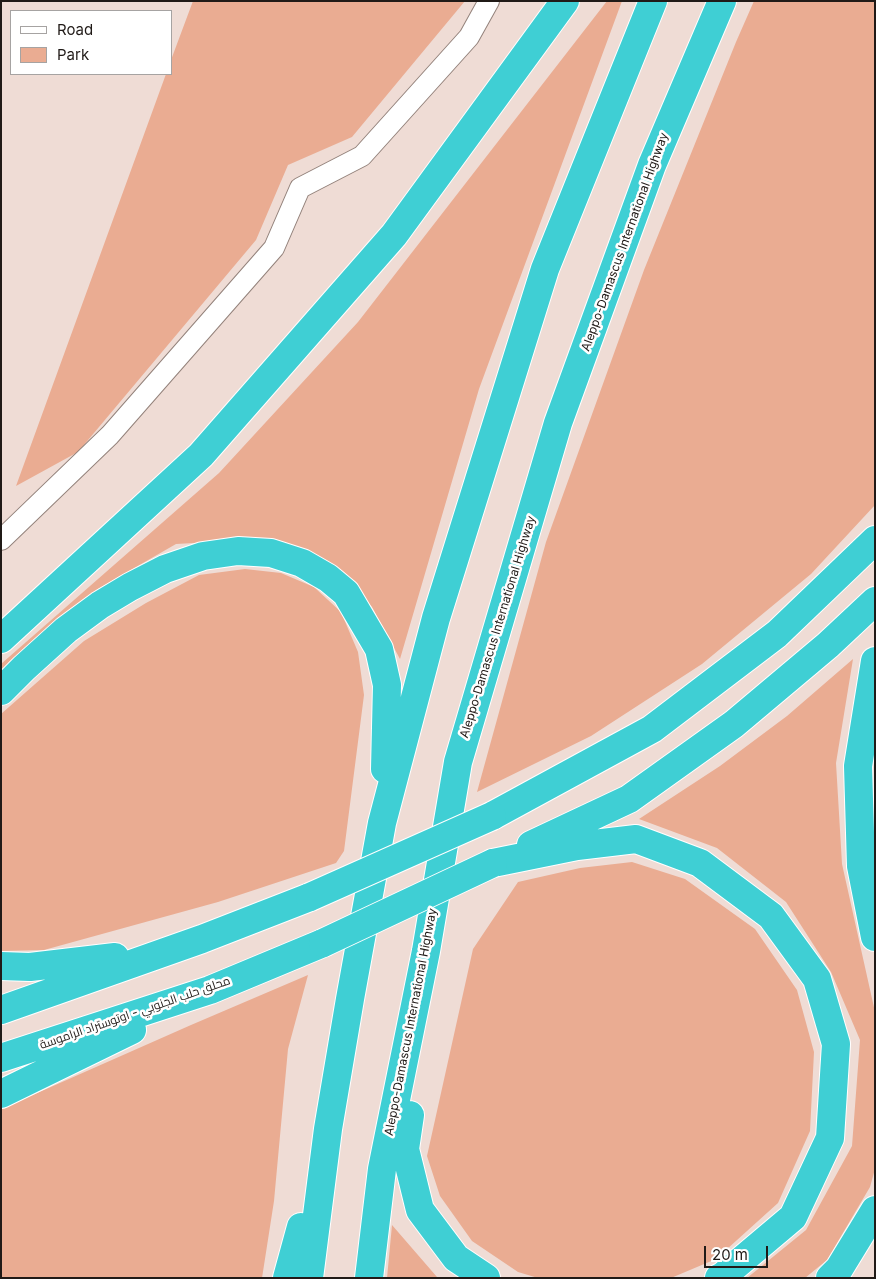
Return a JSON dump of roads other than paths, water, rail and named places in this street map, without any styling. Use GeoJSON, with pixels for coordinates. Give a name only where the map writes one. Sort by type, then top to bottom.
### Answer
{"type":"FeatureCollection","features":[{"type":"Feature","properties":{"kind":"highway"},"geometry":{"type":"LineString","coordinates":[[1,639],[202,454],[394,235],[565,1]]}},
{"type":"Feature","properties":{"kind":"highway"},"geometry":{"type":"LineString","coordinates":[[309,1278],[328,1129],[382,823],[436,618],[544,269],[653,1]]}},
{"type":"Feature","properties":{"kind":"highway","name":"Aleppo-Damascus International Highway"},"geometry":{"type":"LineString","coordinates":[[369,1278],[382,1170],[426,951],[458,762],[558,423],[652,165],[722,1]]}},
{"type":"Feature","properties":{"kind":"highway"},"geometry":{"type":"LineString","coordinates":[[1,1010],[202,939],[310,897],[492,816],[652,729],[777,634],[875,540]]}},
{"type":"Feature","properties":{"kind":"highway"},"geometry":{"type":"LineString","coordinates":[[1,691],[66,630],[130,586],[165,569],[203,556],[238,551],[271,553],[302,563],[328,578],[346,593],[379,649],[387,684],[387,732],[382,823]]}},
{"type":"Feature","properties":{"kind":"highway"},"geometry":{"type":"LineString","coordinates":[[493,863],[629,799],[734,724],[828,645],[875,601]]}},
{"type":"Feature","properties":{"kind":"highway"},"geometry":{"type":"LineString","coordinates":[[875,661],[858,766],[861,866],[875,937]]}},
{"type":"Feature","properties":{"kind":"highway"},"geometry":{"type":"LineString","coordinates":[[493,863],[578,846],[636,839],[700,863],[772,916],[817,980],[836,1044],[830,1138],[793,1217],[719,1278]]}},
{"type":"Feature","properties":{"kind":"highway","name":"محلق حلب الجنوبي - اوتوستراد الراموسة"},"geometry":{"type":"LineString","coordinates":[[1,1058],[210,990],[323,943],[493,863]]}},
{"type":"Feature","properties":{"kind":"highway"},"geometry":{"type":"LineString","coordinates":[[1,966],[30,967],[110,958],[202,939]]}},
{"type":"Feature","properties":{"kind":"highway"},"geometry":{"type":"LineString","coordinates":[[426,951],[414,1079],[405,1149],[420,1210],[456,1258],[486,1278]]}},
{"type":"Feature","properties":{"kind":"highway"},"geometry":{"type":"LineString","coordinates":[[1,1094],[210,990]]}},
{"type":"Feature","properties":{"kind":"highway"},"geometry":{"type":"LineString","coordinates":[[287,1278],[328,1129]]}},
{"type":"Feature","properties":{"kind":"highway"},"geometry":{"type":"LineString","coordinates":[[830,1278],[839,1269],[875,1210]]}},
{"type":"Feature","properties":{"kind":"street"},"geometry":{"type":"LineString","coordinates":[[1,540],[110,435],[274,248],[300,188],[362,156],[469,37],[489,1]]}}]}
